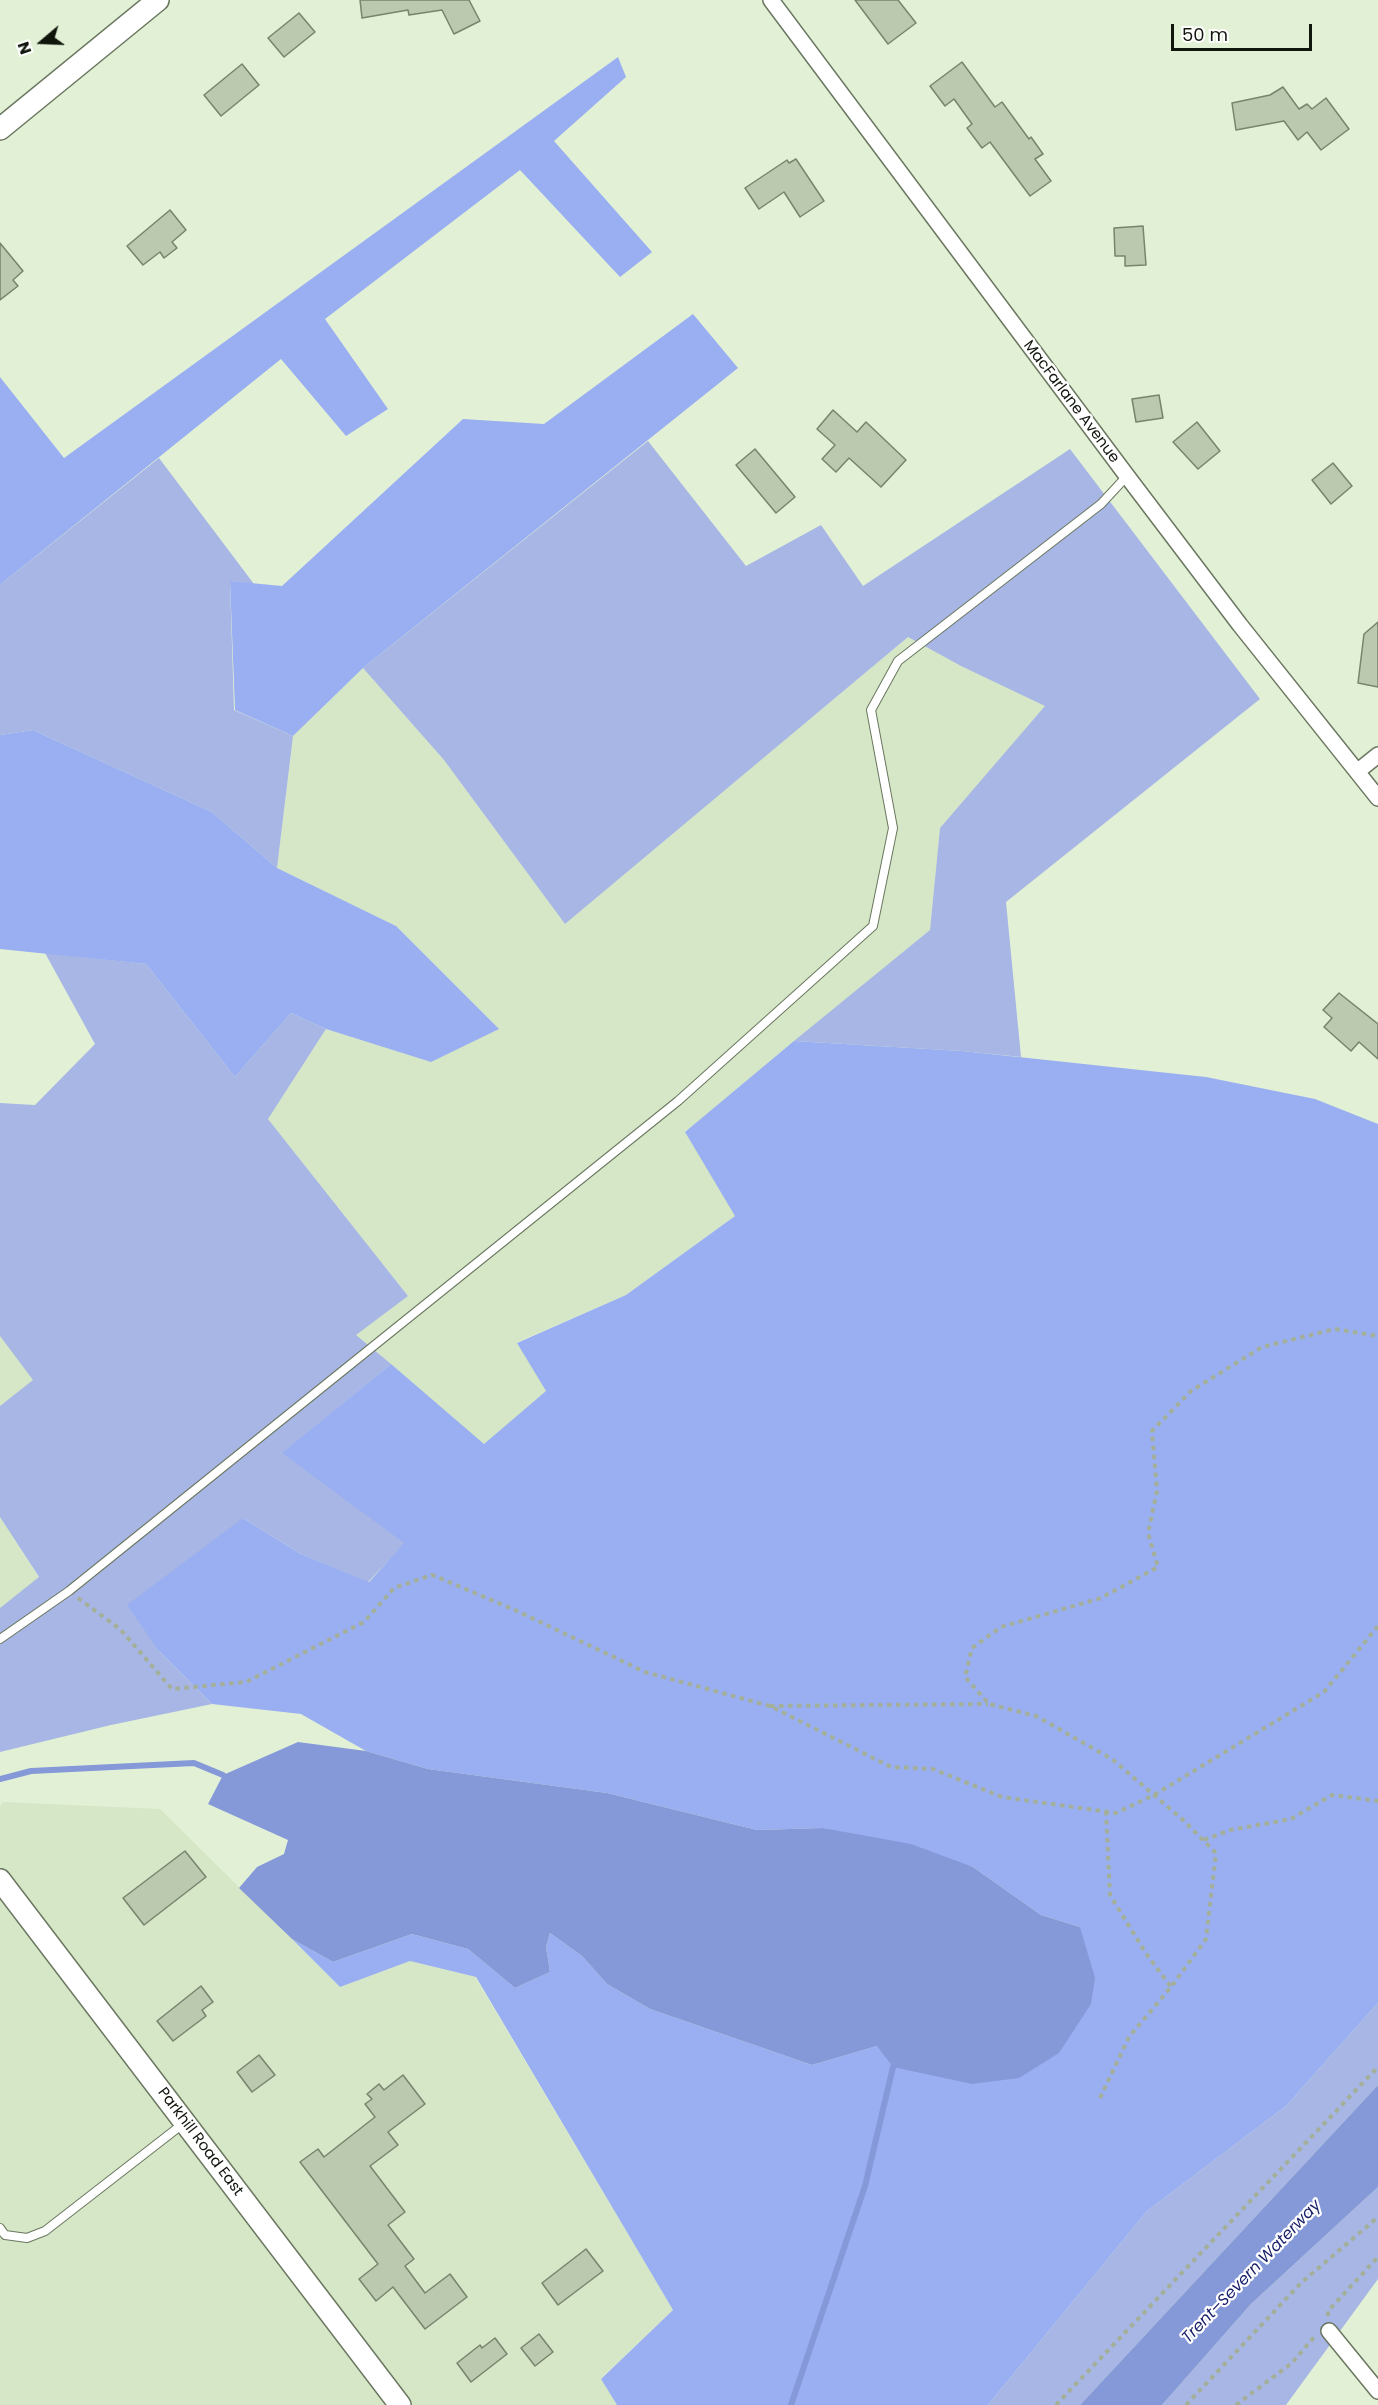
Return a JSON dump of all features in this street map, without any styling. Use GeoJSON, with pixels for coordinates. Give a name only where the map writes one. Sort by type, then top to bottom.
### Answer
{"type":"FeatureCollection","features":[{"type":"Feature","properties":{"kind":"main road"},"geometry":{"type":"LineString","coordinates":[[0,129],[158,0]]}},
{"type":"Feature","properties":{"kind":"main road","name":"Parkhill Road East"},"geometry":{"type":"LineString","coordinates":[[0,1880],[399,2405]]}},
{"type":"Feature","properties":{"kind":"street","name":"MacFarlane Avenue"},"geometry":{"type":"LineString","coordinates":[[771,0],[1240,626],[1378,798]]}},
{"type":"Feature","properties":{"kind":"street"},"geometry":{"type":"LineString","coordinates":[[1358,771],[1378,755]]}},
{"type":"Feature","properties":{"kind":"street"},"geometry":{"type":"LineString","coordinates":[[1329,2331],[1378,2391]]}},
{"type":"Feature","properties":{"kind":"lane"},"geometry":{"type":"LineString","coordinates":[[0,1639],[69,1591],[678,1101],[873,926],[893,828],[872,710],[898,661],[1101,504],[1127,476]]}},
{"type":"Feature","properties":{"kind":"lane"},"geometry":{"type":"LineString","coordinates":[[0,2228],[5,2235],[27,2238],[45,2231],[185,2122]]}},
{"type":"Feature","properties":{"kind":"path"},"geometry":{"type":"LineString","coordinates":[[989,1704],[965,1677],[972,1648],[1001,1627],[1101,1598],[1158,1566],[1148,1533],[1157,1491],[1152,1431],[1191,1391],[1262,1347],[1335,1329],[1378,1336]]}},
{"type":"Feature","properties":{"kind":"path"},"geometry":{"type":"LineString","coordinates":[[69,1591],[120,1629],[172,1689],[246,1682],[364,1622],[394,1588],[432,1575],[645,1672],[770,1706],[891,1767],[933,1770],[1002,1797],[1116,1813],[1154,1795],[1324,1692],[1378,1626]]}},
{"type":"Feature","properties":{"kind":"path"},"geometry":{"type":"LineString","coordinates":[[770,1706],[989,1704],[1036,1716],[1112,1759],[1216,1853],[1206,1939],[1171,1987],[1129,2037],[1100,2098]]}},
{"type":"Feature","properties":{"kind":"path"},"geometry":{"type":"LineString","coordinates":[[1204,1840],[1230,1830],[1291,1819],[1332,1795],[1378,1801]]}},
{"type":"Feature","properties":{"kind":"path"},"geometry":{"type":"LineString","coordinates":[[1106,1811],[1110,1895],[1145,1952],[1171,1987]]}},
{"type":"Feature","properties":{"kind":"path"},"geometry":{"type":"LineString","coordinates":[[1056,2405],[1378,2067]]}},
{"type":"Feature","properties":{"kind":"path"},"geometry":{"type":"LineString","coordinates":[[1186,2405],[1301,2283],[1378,2217]]}},
{"type":"Feature","properties":{"kind":"path"},"geometry":{"type":"LineString","coordinates":[[1236,2405],[1292,2363],[1314,2337],[1329,2331],[1328,2311],[1378,2257]]}},
{"type":"Feature","properties":{"kind":"shaded area"},"geometry":{"type":"Polygon","coordinates":[[[618,57],[626,77],[554,141],[652,252],[620,277],[520,170],[325,319],[388,409],[346,436],[281,359],[0,585],[0,377],[64,458],[618,57]]]}},
{"type":"Feature","properties":{"kind":"shaded area"},"geometry":{"type":"Polygon","coordinates":[[[693,314],[738,368],[363,668],[293,736],[235,710],[230,581],[282,586],[463,419],[544,424],[693,314]]]}},
{"type":"Feature","properties":{"kind":"shaded area"},"geometry":{"type":"Polygon","coordinates":[[[648,441],[746,566],[821,525],[863,586],[1070,449],[1260,699],[1006,902],[1021,1057],[962,1051],[794,1041],[930,930],[940,828],[1045,706],[961,666],[908,637],[565,924],[444,760],[363,668],[648,441]]]}},
{"type":"Feature","properties":{"kind":"shaded area"},"geometry":{"type":"Polygon","coordinates":[[[159,458],[254,584],[230,581],[234,710],[293,736],[277,868],[212,812],[33,730],[0,735],[0,585],[159,458]]]}},
{"type":"Feature","properties":{"kind":"shaded area"},"geometry":{"type":"Polygon","coordinates":[[[908,637],[961,666],[1046,706],[940,828],[930,930],[685,1132],[736,1215],[626,1295],[517,1342],[546,1391],[484,1445],[355,1335],[408,1296],[268,1119],[326,1029],[431,1062],[396,926],[277,868],[293,736],[363,668],[444,760],[565,924],[908,637]]]}},
{"type":"Feature","properties":{"kind":"shaded area"},"geometry":{"type":"Polygon","coordinates":[[[33,730],[212,812],[277,868],[396,926],[499,1029],[431,1062],[326,1029],[291,1013],[235,1077],[146,964],[0,949],[0,735],[33,730]]]}},
{"type":"Feature","properties":{"kind":"shaded area"},"geometry":{"type":"Polygon","coordinates":[[[45,953],[146,964],[235,1077],[291,1013],[326,1029],[268,1119],[408,1296],[356,1335],[391,1364],[283,1453],[405,1543],[368,1582],[299,1553],[243,1518],[159,1651],[212,1704],[111,1725],[0,1752],[0,1608],[39,1577],[0,1517],[0,1406],[33,1380],[0,1336],[0,1103],[35,1105],[95,1044],[45,953]]]}},
{"type":"Feature","properties":{"kind":"shaded area"},"geometry":{"type":"Polygon","coordinates":[[[794,1041],[962,1051],[1206,1077],[1315,1099],[1378,1124],[1378,2003],[1286,2106],[1147,2211],[988,2405],[617,2405],[601,2379],[673,2310],[476,1977],[410,1961],[340,1987],[292,1939],[333,1962],[412,1934],[468,1949],[515,1988],[550,1972],[546,1947],[550,1933],[582,1956],[607,1984],[650,2009],[812,2065],[877,2046],[1080,1927],[1041,1915],[973,1867],[823,1828],[757,1830],[607,1793],[428,1769],[366,1751],[301,1714],[212,1704],[159,1651],[127,1605],[243,1518],[299,1553],[369,1582],[404,1543],[282,1453],[391,1364],[484,1444],[546,1391],[517,1343],[626,1295],[735,1216],[685,1132],[794,1041]]]}},
{"type":"Feature","properties":{"kind":"shaded area"},"geometry":{"type":"Polygon","coordinates":[[[0,1336],[34,1380],[0,1406],[0,1336]]]}},
{"type":"Feature","properties":{"kind":"shaded area"},"geometry":{"type":"Polygon","coordinates":[[[0,1517],[39,1578],[0,1608],[0,1517]]]}},
{"type":"Feature","properties":{"kind":"shaded area"},"geometry":{"type":"Polygon","coordinates":[[[3,1802],[160,1809],[340,1987],[410,1961],[475,1977],[673,2310],[601,2378],[617,2405],[0,2405],[0,1806],[3,1802]]]}},
{"type":"Feature","properties":{"kind":"shaded area"},"geometry":{"type":"Polygon","coordinates":[[[1378,2003],[1378,2085],[1080,2405],[988,2405],[1147,2211],[1286,2106],[1378,2003]]]}},
{"type":"Feature","properties":{"kind":"shaded area"},"geometry":{"type":"Polygon","coordinates":[[[1378,2187],[1378,2279],[1286,2405],[1162,2405],[1251,2304],[1378,2187]]]}},
{"type":"Feature","properties":{"kind":"water"},"geometry":{"type":"Polygon","coordinates":[[[298,1742],[366,1751],[428,1769],[607,1793],[757,1830],[823,1828],[911,1844],[973,1867],[1041,1915],[1080,1927],[1095,1978],[1091,2004],[1059,2053],[1019,2078],[972,2084],[893,2067],[877,2046],[812,2065],[650,2009],[607,1984],[582,1956],[550,1933],[546,1947],[550,1972],[515,1988],[468,1949],[412,1934],[333,1962],[292,1939],[239,1888],[257,1867],[284,1854],[288,1840],[208,1804],[223,1775],[298,1742]]]}},
{"type":"Feature","properties":{"kind":"water","name":"Trent–Severn Waterway"},"geometry":{"type":"Polygon","coordinates":[[[1378,2085],[1378,2187],[1251,2304],[1162,2405],[1080,2405],[1378,2085]]]}},
{"type":"Feature","properties":{"kind":"building"},"geometry":{"type":"Polygon","coordinates":[[[360,0],[469,0],[480,21],[454,34],[442,10],[409,15],[408,10],[362,18],[360,0]]]}},
{"type":"Feature","properties":{"kind":"building"},"geometry":{"type":"Polygon","coordinates":[[[855,0],[898,0],[916,23],[888,44],[855,0]]]}},
{"type":"Feature","properties":{"kind":"building"},"geometry":{"type":"Polygon","coordinates":[[[299,13],[315,32],[284,57],[268,38],[299,13]]]}},
{"type":"Feature","properties":{"kind":"building"},"geometry":{"type":"Polygon","coordinates":[[[962,62],[995,107],[1002,102],[1043,154],[1035,159],[1051,181],[1030,196],[990,142],[982,148],[967,128],[972,124],[954,99],[945,106],[930,86],[962,62]]]}},
{"type":"Feature","properties":{"kind":"building"},"geometry":{"type":"Polygon","coordinates":[[[242,64],[259,85],[221,116],[204,95],[242,64]]]}},
{"type":"Feature","properties":{"kind":"building"},"geometry":{"type":"Polygon","coordinates":[[[1283,87],[1299,109],[1307,104],[1312,109],[1326,98],[1349,129],[1321,150],[1307,132],[1298,140],[1284,121],[1236,130],[1232,103],[1270,95],[1283,87]]]}},
{"type":"Feature","properties":{"kind":"building"},"geometry":{"type":"Polygon","coordinates":[[[796,159],[824,201],[800,217],[784,192],[759,209],[745,188],[787,160],[789,163],[796,159]]]}},
{"type":"Feature","properties":{"kind":"building"},"geometry":{"type":"Polygon","coordinates":[[[170,210],[186,230],[172,242],[177,248],[164,258],[160,252],[143,265],[127,246],[170,210]]]}},
{"type":"Feature","properties":{"kind":"building"},"geometry":{"type":"Polygon","coordinates":[[[1143,226],[1146,265],[1125,266],[1125,256],[1115,256],[1114,228],[1143,226]]]}},
{"type":"Feature","properties":{"kind":"building"},"geometry":{"type":"Polygon","coordinates":[[[0,243],[23,271],[13,280],[18,286],[0,300],[0,243]]]}},
{"type":"Feature","properties":{"kind":"building"},"geometry":{"type":"Polygon","coordinates":[[[1159,395],[1163,418],[1136,422],[1132,399],[1159,395]]]}},
{"type":"Feature","properties":{"kind":"building"},"geometry":{"type":"Polygon","coordinates":[[[833,410],[857,432],[866,422],[906,460],[881,487],[849,458],[836,472],[822,459],[835,445],[817,429],[833,410]]]}},
{"type":"Feature","properties":{"kind":"building"},"geometry":{"type":"Polygon","coordinates":[[[1197,422],[1220,451],[1198,469],[1173,442],[1197,422]]]}},
{"type":"Feature","properties":{"kind":"building"},"geometry":{"type":"Polygon","coordinates":[[[755,449],[795,497],[776,513],[736,465],[755,449]]]}},
{"type":"Feature","properties":{"kind":"building"},"geometry":{"type":"Polygon","coordinates":[[[1333,463],[1352,486],[1331,504],[1312,480],[1333,463]]]}},
{"type":"Feature","properties":{"kind":"building"},"geometry":{"type":"Polygon","coordinates":[[[1378,622],[1378,687],[1358,683],[1364,634],[1378,622]]]}},
{"type":"Feature","properties":{"kind":"building"},"geometry":{"type":"Polygon","coordinates":[[[1339,993],[1378,1024],[1378,1059],[1359,1042],[1351,1051],[1324,1027],[1332,1018],[1323,1010],[1339,993]]]}},
{"type":"Feature","properties":{"kind":"building"},"geometry":{"type":"Polygon","coordinates":[[[185,1851],[206,1877],[144,1925],[123,1898],[185,1851]]]}},
{"type":"Feature","properties":{"kind":"building"},"geometry":{"type":"Polygon","coordinates":[[[201,1986],[213,2002],[202,2010],[206,2016],[173,2041],[157,2021],[201,1986]]]}},
{"type":"Feature","properties":{"kind":"building"},"geometry":{"type":"Polygon","coordinates":[[[259,2055],[275,2075],[252,2092],[237,2072],[259,2055]]]}},
{"type":"Feature","properties":{"kind":"building"},"geometry":{"type":"Polygon","coordinates":[[[403,2075],[425,2104],[388,2132],[398,2145],[370,2166],[405,2212],[388,2225],[414,2259],[405,2266],[425,2293],[450,2274],[467,2297],[425,2329],[393,2287],[376,2301],[359,2279],[378,2264],[300,2162],[318,2149],[324,2157],[375,2117],[365,2104],[372,2099],[367,2094],[379,2084],[384,2090],[403,2075]]]}},
{"type":"Feature","properties":{"kind":"building"},"geometry":{"type":"Polygon","coordinates":[[[586,2249],[603,2271],[558,2305],[542,2283],[586,2249]]]}},
{"type":"Feature","properties":{"kind":"building"},"geometry":{"type":"Polygon","coordinates":[[[539,2334],[553,2352],[535,2366],[521,2348],[539,2334]]]}},
{"type":"Feature","properties":{"kind":"building"},"geometry":{"type":"Polygon","coordinates":[[[495,2338],[507,2354],[471,2382],[457,2363],[480,2345],[482,2348],[495,2338]]]}},
{"type":"Feature","properties":{"kind":"waterway"},"geometry":{"type":"LineString","coordinates":[[0,1779],[31,1771],[194,1763],[223,1775]]}},
{"type":"Feature","properties":{"kind":"waterway"},"geometry":{"type":"LineString","coordinates":[[791,2405],[865,2186],[893,2067]]}}]}
